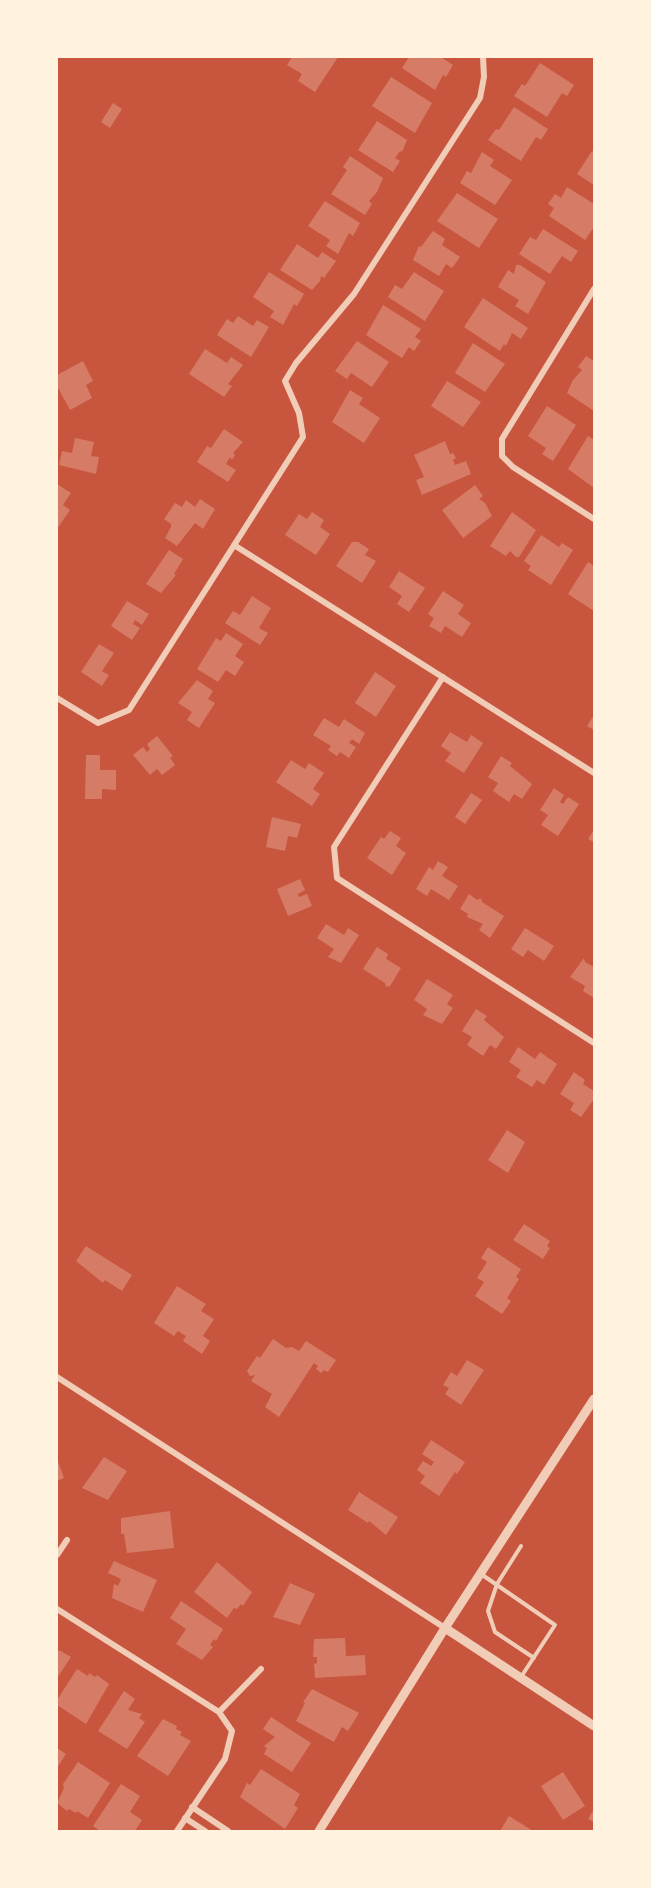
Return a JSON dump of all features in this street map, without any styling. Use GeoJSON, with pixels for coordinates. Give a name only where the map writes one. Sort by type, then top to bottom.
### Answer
{"type":"FeatureCollection","features":[{"type":"Feature","properties":{"kind":"street"},"geometry":{"type":"LineString","coordinates":[[57,698],[98,723],[129,710],[303,437],[303,427],[285,381],[296,363],[354,294],[480,98],[484,77],[483,57]]}},
{"type":"Feature","properties":{"kind":"street"},"geometry":{"type":"LineString","coordinates":[[594,289],[502,440],[502,456],[513,467],[594,519]]}},
{"type":"Feature","properties":{"kind":"street"},"geometry":{"type":"LineString","coordinates":[[234,545],[594,773]]}},
{"type":"Feature","properties":{"kind":"street"},"geometry":{"type":"LineString","coordinates":[[443,677],[334,847],[337,878],[594,1044]]}},
{"type":"Feature","properties":{"kind":"street"},"geometry":{"type":"LineString","coordinates":[[57,1377],[594,1726]]}},
{"type":"Feature","properties":{"kind":"street"},"geometry":{"type":"LineString","coordinates":[[319,1831],[445,1628],[594,1399]]}},
{"type":"Feature","properties":{"kind":"street"},"geometry":{"type":"LineString","coordinates":[[57,1555],[67,1540]]}},
{"type":"Feature","properties":{"kind":"street"},"geometry":{"type":"LineString","coordinates":[[57,1609],[219,1712],[232,1731],[225,1759],[177,1831]]}},
{"type":"Feature","properties":{"kind":"street"},"geometry":{"type":"LineString","coordinates":[[219,1712],[261,1669]]}},
{"type":"Feature","properties":{"kind":"street"},"geometry":{"type":"LineString","coordinates":[[192,1807],[228,1831]]}},
{"type":"Feature","properties":{"kind":"street"},"geometry":{"type":"LineString","coordinates":[[185,1818],[205,1831]]}},
{"type":"Feature","properties":{"kind":"lane"},"geometry":{"type":"LineString","coordinates":[[521,1546],[497,1584],[488,1611],[495,1632],[534,1658]]}},
{"type":"Feature","properties":{"kind":"lane"},"geometry":{"type":"LineString","coordinates":[[481,1573],[555,1625],[521,1678]]}},
{"type":"Feature","properties":{"kind":"building"},"geometry":{"type":"Polygon","coordinates":[[[292,57],[338,57],[315,92],[298,81],[302,74],[287,65],[292,57]]]}},
{"type":"Feature","properties":{"kind":"building"},"geometry":{"type":"Polygon","coordinates":[[[409,57],[441,57],[453,65],[446,77],[443,75],[435,90],[402,68],[409,57]]]}},
{"type":"Feature","properties":{"kind":"building"},"geometry":{"type":"Polygon","coordinates":[[[540,63],[574,85],[567,96],[562,93],[547,117],[514,96],[522,84],[525,86],[540,63]]]}},
{"type":"Feature","properties":{"kind":"building"},"geometry":{"type":"Polygon","coordinates":[[[391,77],[432,103],[415,133],[372,106],[391,77]]]}},
{"type":"Feature","properties":{"kind":"building"},"geometry":{"type":"Polygon","coordinates":[[[113,103],[122,109],[110,128],[101,122],[113,103]]]}},
{"type":"Feature","properties":{"kind":"building"},"geometry":{"type":"Polygon","coordinates":[[[514,107],[548,129],[541,140],[536,137],[521,161],[488,140],[496,129],[499,130],[514,107]]]}},
{"type":"Feature","properties":{"kind":"building"},"geometry":{"type":"Polygon","coordinates":[[[377,121],[407,140],[402,152],[400,151],[395,158],[400,161],[393,172],[358,150],[377,121]]]}},
{"type":"Feature","properties":{"kind":"building"},"geometry":{"type":"Polygon","coordinates":[[[592,151],[594,152],[594,185],[577,174],[592,151]]]}},
{"type":"Feature","properties":{"kind":"building"},"geometry":{"type":"Polygon","coordinates":[[[482,152],[494,160],[490,166],[512,180],[495,205],[460,183],[467,171],[471,173],[482,152]]]}},
{"type":"Feature","properties":{"kind":"building"},"geometry":{"type":"Polygon","coordinates":[[[350,156],[383,178],[377,192],[369,201],[372,204],[365,215],[331,194],[347,170],[343,167],[350,156]]]}},
{"type":"Feature","properties":{"kind":"building"},"geometry":{"type":"Polygon","coordinates":[[[567,187],[594,204],[594,227],[585,240],[549,216],[554,208],[548,204],[555,194],[561,198],[567,187]]]}},
{"type":"Feature","properties":{"kind":"building"},"geometry":{"type":"Polygon","coordinates":[[[457,193],[498,219],[479,248],[437,221],[457,193]]]}},
{"type":"Feature","properties":{"kind":"building"},"geometry":{"type":"Polygon","coordinates":[[[325,201],[360,223],[353,236],[349,233],[338,254],[326,246],[330,240],[308,226],[325,201]]]}},
{"type":"Feature","properties":{"kind":"building"},"geometry":{"type":"Polygon","coordinates":[[[543,229],[578,251],[571,262],[562,256],[550,274],[519,254],[530,237],[536,240],[543,229]]]}},
{"type":"Feature","properties":{"kind":"building"},"geometry":{"type":"Polygon","coordinates":[[[433,231],[445,239],[442,245],[460,257],[452,268],[446,264],[439,276],[413,260],[419,246],[421,247],[433,231]]]}},
{"type":"Feature","properties":{"kind":"building"},"geometry":{"type":"Polygon","coordinates":[[[297,244],[318,258],[322,252],[336,261],[324,278],[321,276],[320,281],[312,290],[280,270],[297,244]]]}},
{"type":"Feature","properties":{"kind":"building"},"geometry":{"type":"Polygon","coordinates":[[[516,265],[520,265],[546,282],[528,314],[515,306],[519,300],[498,287],[508,270],[514,274],[516,265]]]}},
{"type":"Feature","properties":{"kind":"building"},"geometry":{"type":"Polygon","coordinates":[[[269,272],[304,294],[297,306],[294,304],[283,325],[270,317],[274,311],[253,297],[269,272]]]}},
{"type":"Feature","properties":{"kind":"building"},"geometry":{"type":"Polygon","coordinates":[[[414,272],[444,291],[425,321],[388,297],[395,285],[402,289],[414,272]]]}},
{"type":"Feature","properties":{"kind":"building"},"geometry":{"type":"Polygon","coordinates":[[[483,298],[528,328],[521,339],[512,333],[506,346],[504,344],[500,351],[464,327],[483,298]]]}},
{"type":"Feature","properties":{"kind":"building"},"geometry":{"type":"Polygon","coordinates":[[[383,305],[421,329],[415,337],[421,341],[414,351],[409,347],[402,358],[366,335],[383,305]]]}},
{"type":"Feature","properties":{"kind":"building"},"geometry":{"type":"Polygon","coordinates":[[[238,316],[253,326],[257,320],[269,327],[251,357],[217,335],[227,319],[233,323],[238,316]]]}},
{"type":"Feature","properties":{"kind":"building"},"geometry":{"type":"Polygon","coordinates":[[[357,341],[389,362],[372,387],[351,373],[347,379],[335,371],[357,341]]]}},
{"type":"Feature","properties":{"kind":"building"},"geometry":{"type":"Polygon","coordinates":[[[473,343],[505,364],[485,392],[455,373],[473,343]]]}},
{"type":"Feature","properties":{"kind":"building"},"geometry":{"type":"Polygon","coordinates":[[[205,349],[227,363],[231,357],[243,365],[228,384],[232,386],[224,397],[189,374],[205,349]]]}},
{"type":"Feature","properties":{"kind":"building"},"geometry":{"type":"Polygon","coordinates":[[[586,356],[594,361],[594,411],[567,393],[573,380],[582,370],[578,367],[586,356]]]}},
{"type":"Feature","properties":{"kind":"building"},"geometry":{"type":"Polygon","coordinates":[[[83,361],[93,381],[86,385],[92,398],[70,410],[57,386],[57,375],[83,361]]]}},
{"type":"Feature","properties":{"kind":"building"},"geometry":{"type":"Polygon","coordinates":[[[447,381],[481,402],[463,427],[431,406],[447,381]]]}},
{"type":"Feature","properties":{"kind":"building"},"geometry":{"type":"Polygon","coordinates":[[[350,390],[363,398],[359,404],[380,418],[364,443],[332,422],[350,390]]]}},
{"type":"Feature","properties":{"kind":"building"},"geometry":{"type":"Polygon","coordinates":[[[547,406],[576,425],[553,461],[542,454],[546,448],[528,436],[547,406]]]}},
{"type":"Feature","properties":{"kind":"building"},"geometry":{"type":"Polygon","coordinates":[[[224,429],[243,442],[233,453],[235,455],[232,460],[230,457],[226,464],[236,470],[228,482],[197,462],[207,446],[211,448],[224,429]]]}},
{"type":"Feature","properties":{"kind":"building"},"geometry":{"type":"Polygon","coordinates":[[[588,436],[594,440],[594,488],[568,469],[588,436]]]}},
{"type":"Feature","properties":{"kind":"building"},"geometry":{"type":"Polygon","coordinates":[[[75,438],[94,442],[91,456],[99,457],[96,474],[59,465],[62,451],[72,453],[75,438]]]}},
{"type":"Feature","properties":{"kind":"building"},"geometry":{"type":"Polygon","coordinates":[[[445,441],[450,454],[453,453],[456,458],[453,460],[455,465],[466,461],[471,474],[422,495],[416,480],[424,477],[414,455],[445,441]]]}},
{"type":"Feature","properties":{"kind":"building"},"geometry":{"type":"Polygon","coordinates":[[[57,484],[71,493],[63,505],[70,510],[57,529],[57,484]]]}},
{"type":"Feature","properties":{"kind":"building"},"geometry":{"type":"Polygon","coordinates":[[[475,485],[483,496],[479,499],[485,503],[492,516],[463,538],[442,510],[475,485]]]}},
{"type":"Feature","properties":{"kind":"building"},"geometry":{"type":"Polygon","coordinates":[[[200,499],[215,509],[203,529],[195,523],[177,546],[165,538],[171,524],[164,519],[175,503],[182,507],[186,500],[195,507],[200,499]]]}},
{"type":"Feature","properties":{"kind":"building"},"geometry":{"type":"Polygon","coordinates":[[[312,512],[324,520],[320,527],[330,534],[316,555],[285,535],[299,514],[307,519],[312,512]]]}},
{"type":"Feature","properties":{"kind":"building"},"geometry":{"type":"Polygon","coordinates":[[[512,512],[536,530],[519,557],[510,551],[506,556],[490,546],[512,512]]]}},
{"type":"Feature","properties":{"kind":"building"},"geometry":{"type":"Polygon","coordinates":[[[541,535],[559,547],[562,543],[573,550],[551,585],[528,570],[531,566],[524,561],[541,535]]]}},
{"type":"Feature","properties":{"kind":"building"},"geometry":{"type":"Polygon","coordinates":[[[352,542],[358,542],[369,549],[365,555],[376,561],[362,583],[336,566],[352,542]]]}},
{"type":"Feature","properties":{"kind":"building"},"geometry":{"type":"Polygon","coordinates":[[[169,550],[183,559],[174,574],[176,575],[161,593],[146,584],[169,550]]]}},
{"type":"Feature","properties":{"kind":"building"},"geometry":{"type":"Polygon","coordinates":[[[588,562],[594,566],[594,611],[568,594],[588,562]]]}},
{"type":"Feature","properties":{"kind":"building"},"geometry":{"type":"Polygon","coordinates":[[[399,571],[425,588],[409,612],[397,604],[402,596],[389,587],[399,571]]]}},
{"type":"Feature","properties":{"kind":"building"},"geometry":{"type":"Polygon","coordinates":[[[443,591],[464,605],[458,614],[471,623],[462,637],[445,626],[441,633],[429,626],[434,618],[428,614],[443,591]]]}},
{"type":"Feature","properties":{"kind":"building"},"geometry":{"type":"Polygon","coordinates":[[[252,596],[271,608],[259,628],[268,633],[260,645],[225,623],[233,611],[240,615],[252,596]]]}},
{"type":"Feature","properties":{"kind":"building"},"geometry":{"type":"Polygon","coordinates":[[[127,601],[149,614],[142,625],[135,620],[133,624],[140,628],[132,640],[111,626],[127,601]]]}},
{"type":"Feature","properties":{"kind":"building"},"geometry":{"type":"Polygon","coordinates":[[[226,633],[243,644],[235,656],[244,662],[235,676],[226,670],[218,682],[197,669],[216,638],[221,641],[226,633]]]}},
{"type":"Feature","properties":{"kind":"building"},"geometry":{"type":"Polygon","coordinates":[[[99,644],[114,653],[102,671],[109,675],[102,686],[81,672],[99,644]]]}},
{"type":"Feature","properties":{"kind":"building"},"geometry":{"type":"Polygon","coordinates":[[[375,672],[396,686],[376,717],[355,703],[375,672]]]}},
{"type":"Feature","properties":{"kind":"building"},"geometry":{"type":"Polygon","coordinates":[[[197,680],[213,691],[208,699],[215,703],[199,728],[187,720],[192,712],[178,703],[197,680]]]}},
{"type":"Feature","properties":{"kind":"building"},"geometry":{"type":"Polygon","coordinates":[[[594,715],[594,730],[587,726],[594,715]]]}},
{"type":"Feature","properties":{"kind":"building"},"geometry":{"type":"Polygon","coordinates":[[[324,718],[339,727],[344,719],[365,733],[359,744],[352,739],[349,743],[356,747],[349,758],[340,752],[337,756],[328,750],[331,746],[313,735],[324,718]]]}},
{"type":"Feature","properties":{"kind":"building"},"geometry":{"type":"Polygon","coordinates":[[[450,732],[467,742],[471,735],[483,743],[464,773],[445,761],[451,753],[441,746],[450,732]]]}},
{"type":"Feature","properties":{"kind":"building"},"geometry":{"type":"Polygon","coordinates":[[[157,736],[173,756],[170,758],[175,765],[162,775],[157,769],[150,775],[133,755],[143,747],[147,752],[150,749],[147,744],[157,736]]]}},
{"type":"Feature","properties":{"kind":"building"},"geometry":{"type":"Polygon","coordinates":[[[86,755],[100,755],[100,770],[116,770],[116,790],[102,789],[102,799],[85,799],[86,755]]]}},
{"type":"Feature","properties":{"kind":"building"},"geometry":{"type":"Polygon","coordinates":[[[501,756],[512,763],[510,766],[532,784],[522,799],[514,794],[509,802],[493,791],[498,783],[488,777],[501,756]]]}},
{"type":"Feature","properties":{"kind":"building"},"geometry":{"type":"Polygon","coordinates":[[[291,760],[305,769],[309,763],[324,773],[313,789],[320,794],[312,806],[276,782],[291,760]]]}},
{"type":"Feature","properties":{"kind":"building"},"geometry":{"type":"Polygon","coordinates":[[[554,788],[564,795],[560,802],[563,804],[568,797],[579,804],[558,836],[541,825],[548,815],[540,810],[554,788]]]}},
{"type":"Feature","properties":{"kind":"building"},"geometry":{"type":"Polygon","coordinates":[[[471,793],[482,800],[465,824],[455,817],[471,793]]]}},
{"type":"Feature","properties":{"kind":"building"},"geometry":{"type":"Polygon","coordinates":[[[272,817],[301,824],[297,838],[288,836],[285,851],[266,847],[272,817]]]}},
{"type":"Feature","properties":{"kind":"building"},"geometry":{"type":"Polygon","coordinates":[[[594,830],[594,842],[588,839],[594,830]]]}},
{"type":"Feature","properties":{"kind":"building"},"geometry":{"type":"Polygon","coordinates":[[[390,831],[401,838],[396,846],[406,853],[392,875],[367,858],[381,837],[384,839],[390,831]]]}},
{"type":"Feature","properties":{"kind":"building"},"geometry":{"type":"Polygon","coordinates":[[[438,861],[448,867],[442,876],[458,886],[449,900],[431,889],[427,896],[416,889],[429,867],[433,870],[438,861]]]}},
{"type":"Feature","properties":{"kind":"building"},"geometry":{"type":"Polygon","coordinates":[[[300,879],[305,890],[298,894],[299,897],[307,894],[312,906],[288,916],[277,889],[300,879]]]}},
{"type":"Feature","properties":{"kind":"building"},"geometry":{"type":"Polygon","coordinates":[[[469,894],[477,900],[481,898],[482,902],[504,916],[490,938],[479,930],[483,924],[467,917],[468,914],[460,909],[469,894]]]}},
{"type":"Feature","properties":{"kind":"building"},"geometry":{"type":"Polygon","coordinates":[[[326,924],[344,935],[348,928],[359,935],[341,963],[328,957],[334,949],[317,938],[326,924]]]}},
{"type":"Feature","properties":{"kind":"building"},"geometry":{"type":"Polygon","coordinates":[[[525,928],[554,946],[544,961],[528,950],[523,957],[511,949],[525,928]]]}},
{"type":"Feature","properties":{"kind":"building"},"geometry":{"type":"Polygon","coordinates":[[[377,947],[388,954],[386,959],[401,968],[390,986],[386,987],[385,983],[363,969],[377,947]]]}},
{"type":"Feature","properties":{"kind":"building"},"geometry":{"type":"Polygon","coordinates":[[[584,958],[585,962],[594,967],[594,998],[583,991],[585,986],[570,977],[584,958]]]}},
{"type":"Feature","properties":{"kind":"building"},"geometry":{"type":"Polygon","coordinates":[[[427,979],[453,995],[447,1004],[453,1008],[442,1024],[423,1015],[427,1009],[414,1000],[427,979]]]}},
{"type":"Feature","properties":{"kind":"building"},"geometry":{"type":"Polygon","coordinates":[[[476,1009],[487,1016],[484,1020],[504,1037],[496,1049],[490,1045],[483,1056],[467,1045],[472,1037],[462,1031],[476,1009]]]}},
{"type":"Feature","properties":{"kind":"building"},"geometry":{"type":"Polygon","coordinates":[[[518,1047],[535,1059],[540,1052],[557,1064],[544,1085],[537,1080],[532,1087],[516,1077],[521,1070],[509,1062],[518,1047]]]}},
{"type":"Feature","properties":{"kind":"building"},"geometry":{"type":"Polygon","coordinates":[[[574,1072],[585,1080],[583,1084],[594,1091],[594,1099],[581,1117],[570,1110],[574,1103],[560,1094],[574,1072]]]}},
{"type":"Feature","properties":{"kind":"building"},"geometry":{"type":"Polygon","coordinates":[[[507,1130],[525,1142],[508,1173],[488,1160],[507,1130]]]}},
{"type":"Feature","properties":{"kind":"building"},"geometry":{"type":"Polygon","coordinates":[[[524,1224],[550,1241],[547,1246],[550,1248],[543,1259],[513,1240],[524,1224]]]}},
{"type":"Feature","properties":{"kind":"building"},"geometry":{"type":"Polygon","coordinates":[[[86,1246],[132,1275],[122,1291],[105,1280],[103,1283],[76,1261],[86,1246]]]}},
{"type":"Feature","properties":{"kind":"building"},"geometry":{"type":"Polygon","coordinates":[[[488,1247],[521,1269],[516,1277],[519,1279],[507,1298],[511,1301],[502,1314],[475,1296],[484,1282],[477,1278],[487,1262],[481,1258],[488,1247]]]}},
{"type":"Feature","properties":{"kind":"building"},"geometry":{"type":"Polygon","coordinates":[[[177,1286],[206,1304],[201,1311],[214,1319],[203,1336],[210,1341],[202,1354],[183,1341],[186,1336],[178,1331],[174,1336],[154,1323],[177,1286]]]}},
{"type":"Feature","properties":{"kind":"building"},"geometry":{"type":"Polygon","coordinates":[[[273,1339],[286,1348],[292,1347],[299,1351],[306,1341],[336,1360],[328,1372],[324,1370],[321,1373],[316,1369],[318,1366],[314,1363],[279,1417],[265,1407],[272,1394],[251,1381],[255,1375],[250,1376],[247,1371],[257,1356],[260,1358],[273,1339]]]}},
{"type":"Feature","properties":{"kind":"building"},"geometry":{"type":"Polygon","coordinates":[[[467,1360],[484,1370],[461,1405],[445,1394],[449,1388],[443,1385],[451,1372],[457,1376],[467,1360]]]}},
{"type":"Feature","properties":{"kind":"building"},"geometry":{"type":"Polygon","coordinates":[[[431,1440],[465,1462],[457,1474],[455,1472],[439,1496],[420,1483],[425,1476],[417,1470],[423,1461],[431,1466],[434,1462],[422,1454],[431,1440]]]}},
{"type":"Feature","properties":{"kind":"building"},"geometry":{"type":"Polygon","coordinates":[[[104,1457],[127,1471],[108,1500],[82,1488],[104,1457]]]}},
{"type":"Feature","properties":{"kind":"building"},"geometry":{"type":"Polygon","coordinates":[[[57,1459],[64,1478],[57,1481],[57,1459]]]}},
{"type":"Feature","properties":{"kind":"building"},"geometry":{"type":"Polygon","coordinates":[[[359,1492],[398,1517],[386,1535],[369,1521],[368,1523],[348,1510],[359,1492]]]}},
{"type":"Feature","properties":{"kind":"building"},"geometry":{"type":"Polygon","coordinates":[[[170,1511],[174,1548],[127,1553],[124,1534],[121,1534],[121,1518],[170,1511]]]}},
{"type":"Feature","properties":{"kind":"building"},"geometry":{"type":"Polygon","coordinates":[[[114,1561],[157,1580],[143,1612],[112,1598],[114,1584],[118,1586],[121,1579],[108,1573],[114,1561]]]}},
{"type":"Feature","properties":{"kind":"building"},"geometry":{"type":"Polygon","coordinates":[[[217,1562],[252,1592],[243,1606],[241,1604],[237,1609],[234,1608],[227,1618],[194,1592],[217,1562]]]}},
{"type":"Feature","properties":{"kind":"building"},"geometry":{"type":"Polygon","coordinates":[[[290,1583],[315,1594],[300,1625],[273,1617],[290,1583]]]}},
{"type":"Feature","properties":{"kind":"building"},"geometry":{"type":"Polygon","coordinates":[[[181,1601],[223,1629],[216,1641],[214,1639],[210,1645],[213,1647],[202,1660],[176,1644],[186,1629],[170,1618],[181,1601]]]}},
{"type":"Feature","properties":{"kind":"building"},"geometry":{"type":"Polygon","coordinates":[[[345,1638],[346,1656],[365,1655],[366,1675],[315,1678],[314,1664],[317,1663],[317,1657],[313,1657],[314,1639],[345,1638]]]}},
{"type":"Feature","properties":{"kind":"building"},"geometry":{"type":"Polygon","coordinates":[[[59,1650],[71,1657],[57,1678],[57,1653],[59,1650]]]}},
{"type":"Feature","properties":{"kind":"building"},"geometry":{"type":"Polygon","coordinates":[[[77,1669],[88,1676],[89,1673],[95,1677],[97,1675],[109,1684],[86,1724],[57,1705],[57,1700],[77,1669]]]}},
{"type":"Feature","properties":{"kind":"building"},"geometry":{"type":"Polygon","coordinates":[[[312,1689],[359,1713],[348,1731],[342,1727],[334,1742],[296,1721],[305,1703],[303,1702],[312,1689]]]}},
{"type":"Feature","properties":{"kind":"building"},"geometry":{"type":"Polygon","coordinates":[[[124,1691],[135,1699],[128,1710],[142,1714],[139,1718],[145,1722],[127,1749],[98,1731],[124,1691]]]}},
{"type":"Feature","properties":{"kind":"building"},"geometry":{"type":"Polygon","coordinates":[[[271,1717],[311,1743],[292,1772],[264,1754],[267,1748],[264,1746],[275,1737],[263,1729],[271,1717]]]}},
{"type":"Feature","properties":{"kind":"building"},"geometry":{"type":"Polygon","coordinates":[[[163,1719],[177,1726],[176,1729],[182,1732],[180,1735],[191,1741],[168,1776],[137,1756],[163,1719]]]}},
{"type":"Feature","properties":{"kind":"building"},"geometry":{"type":"Polygon","coordinates":[[[57,1748],[66,1754],[57,1768],[57,1748]]]}},
{"type":"Feature","properties":{"kind":"building"},"geometry":{"type":"Polygon","coordinates":[[[78,1762],[110,1783],[88,1818],[77,1811],[76,1813],[69,1809],[67,1811],[57,1803],[64,1788],[63,1784],[78,1762]]]}},
{"type":"Feature","properties":{"kind":"building"},"geometry":{"type":"Polygon","coordinates":[[[261,1769],[300,1794],[294,1805],[298,1808],[285,1829],[240,1797],[247,1783],[250,1785],[261,1769]]]}},
{"type":"Feature","properties":{"kind":"building"},"geometry":{"type":"Polygon","coordinates":[[[563,1772],[585,1806],[563,1820],[541,1786],[563,1772]]]}},
{"type":"Feature","properties":{"kind":"building"},"geometry":{"type":"Polygon","coordinates":[[[121,1784],[140,1796],[130,1812],[142,1820],[135,1831],[100,1831],[93,1826],[121,1784]]]}},
{"type":"Feature","properties":{"kind":"building"},"geometry":{"type":"Polygon","coordinates":[[[594,1809],[594,1822],[588,1819],[594,1809]]]}},
{"type":"Feature","properties":{"kind":"building"},"geometry":{"type":"Polygon","coordinates":[[[509,1816],[533,1831],[500,1831],[509,1816]]]}}]}
